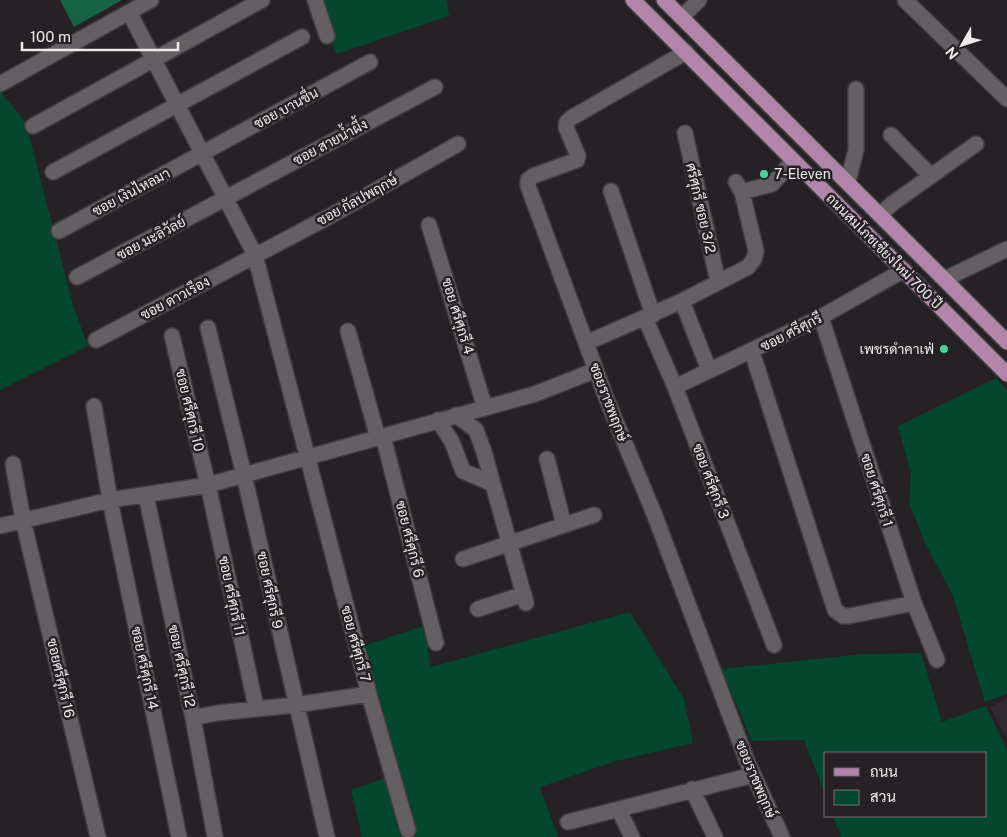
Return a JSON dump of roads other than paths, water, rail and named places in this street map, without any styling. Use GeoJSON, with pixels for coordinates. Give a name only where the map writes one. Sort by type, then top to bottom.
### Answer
{"type":"FeatureCollection","features":[{"type":"Feature","properties":{"kind":"main road","name":"ถนนสมโภชเชียงใหม่ 700 ปี"},"geometry":{"type":"LineString","coordinates":[[633,0],[1007,374]]}},
{"type":"Feature","properties":{"kind":"main road","name":"ถนนสมโภชเชียงใหม่ 700 ปี"},"geometry":{"type":"LineString","coordinates":[[664,0],[848,181],[1007,342]]}},
{"type":"Feature","properties":{"kind":"street"},"geometry":{"type":"LineString","coordinates":[[0,84],[150,0]]}},
{"type":"Feature","properties":{"kind":"street"},"geometry":{"type":"LineString","coordinates":[[33,126],[262,0]]}},
{"type":"Feature","properties":{"kind":"street"},"geometry":{"type":"LineString","coordinates":[[314,0],[327,36]]}},
{"type":"Feature","properties":{"kind":"street"},"geometry":{"type":"LineString","coordinates":[[682,17],[699,0]]}},
{"type":"Feature","properties":{"kind":"street"},"geometry":{"type":"LineString","coordinates":[[905,0],[1007,100]]}},
{"type":"Feature","properties":{"kind":"street","name":"ซอย ศรีศุกรี 7"},"geometry":{"type":"LineString","coordinates":[[128,12],[255,255],[369,694],[408,830]]}},
{"type":"Feature","properties":{"kind":"street"},"geometry":{"type":"LineString","coordinates":[[53,172],[302,37]]}},
{"type":"Feature","properties":{"kind":"street","name":"ซอยราชพฤกษ์"},"geometry":{"type":"LineString","coordinates":[[686,52],[571,118],[567,122],[566,127],[578,156],[577,160],[533,176],[527,183],[596,370],[655,516],[753,775],[782,837]]}},
{"type":"Feature","properties":{"kind":"street","name":"ซอย บานชื่น"},"geometry":{"type":"LineString","coordinates":[[202,153],[370,62]]}},
{"type":"Feature","properties":{"kind":"street","name":"ซอย สายน้ำผึ้ง"},"geometry":{"type":"LineString","coordinates":[[226,198],[435,87]]}},
{"type":"Feature","properties":{"kind":"street"},"geometry":{"type":"LineString","coordinates":[[848,181],[856,150],[856,89]]}},
{"type":"Feature","properties":{"kind":"street","name":"ศรีศุกรี ซอย 3/2"},"geometry":{"type":"LineString","coordinates":[[685,133],[718,282]]}},
{"type":"Feature","properties":{"kind":"street"},"geometry":{"type":"LineString","coordinates":[[891,135],[932,176]]}},
{"type":"Feature","properties":{"kind":"street","name":"ซอย กัลปพฤกษ์"},"geometry":{"type":"LineString","coordinates":[[255,255],[332,215],[458,144]]}},
{"type":"Feature","properties":{"kind":"street"},"geometry":{"type":"LineString","coordinates":[[881,214],[976,144]]}},
{"type":"Feature","properties":{"kind":"street","name":"ซอย เงินไหลมา"},"geometry":{"type":"LineString","coordinates":[[59,231],[202,153]]}},
{"type":"Feature","properties":{"kind":"street"},"geometry":{"type":"LineString","coordinates":[[586,343],[682,302],[748,267],[754,259],[756,251],[739,187],[772,184],[793,161]]}},
{"type":"Feature","properties":{"kind":"street","name":"ซอย ศรีศุกรี 3"},"geometry":{"type":"LineString","coordinates":[[611,190],[649,316],[774,645]]}},
{"type":"Feature","properties":{"kind":"street","name":"ซอย มะลิวัลย์"},"geometry":{"type":"LineString","coordinates":[[77,278],[226,198]]}},
{"type":"Feature","properties":{"kind":"street","name":"ซอย ศรีศุกรี 4"},"geometry":{"type":"LineString","coordinates":[[429,224],[485,408]]}},
{"type":"Feature","properties":{"kind":"street"},"geometry":{"type":"LineString","coordinates":[[945,279],[1007,249]]}},
{"type":"Feature","properties":{"kind":"street","name":"ซอย ดาวเรือง"},"geometry":{"type":"LineString","coordinates":[[96,340],[255,255]]}},
{"type":"Feature","properties":{"kind":"street","name":"ซอย ศรีศุกรี"},"geometry":{"type":"LineString","coordinates":[[675,386],[752,352],[821,318],[904,270]]}},
{"type":"Feature","properties":{"kind":"street"},"geometry":{"type":"LineString","coordinates":[[682,302],[710,370]]}},
{"type":"Feature","properties":{"kind":"street","name":"ซอย ศรีศุกรี 1"},"geometry":{"type":"LineString","coordinates":[[821,318],[914,603],[937,660]]}},
{"type":"Feature","properties":{"kind":"street","name":"ซอย ศรีศุกรี 9"},"geometry":{"type":"LineString","coordinates":[[208,328],[244,475],[295,705],[327,837]]}},
{"type":"Feature","properties":{"kind":"street","name":"ซอย ศรีศุกรี 6"},"geometry":{"type":"LineString","coordinates":[[348,331],[381,437],[436,643]]}},
{"type":"Feature","properties":{"kind":"street","name":"ซอย ศรีศุกรี 10"},"geometry":{"type":"LineString","coordinates":[[172,336],[208,485]]}},
{"type":"Feature","properties":{"kind":"street"},"geometry":{"type":"LineString","coordinates":[[752,352],[835,610],[843,616],[849,616],[914,603]]}},
{"type":"Feature","properties":{"kind":"street"},"geometry":{"type":"LineString","coordinates":[[0,526],[110,500],[208,485],[546,390],[596,370]]}},
{"type":"Feature","properties":{"kind":"street","name":"ซอย ศรีศุกรี 14"},"geometry":{"type":"LineString","coordinates":[[94,406],[110,500],[180,837]]}},
{"type":"Feature","properties":{"kind":"street"},"geometry":{"type":"LineString","coordinates":[[456,415],[476,430],[525,598],[478,609]]}},
{"type":"Feature","properties":{"kind":"street"},"geometry":{"type":"LineString","coordinates":[[438,420],[452,442],[463,471],[492,484]]}},
{"type":"Feature","properties":{"kind":"street"},"geometry":{"type":"LineString","coordinates":[[547,459],[564,525]]}},
{"type":"Feature","properties":{"kind":"street","name":"ซอยศรีศุกรี 16"},"geometry":{"type":"LineString","coordinates":[[13,464],[23,520],[98,837]]}},
{"type":"Feature","properties":{"kind":"street","name":"ซอย ศรีศุกรี 11"},"geometry":{"type":"LineString","coordinates":[[208,485],[256,707]]}},
{"type":"Feature","properties":{"kind":"street","name":"ซอย ศรีศุกรี 12"},"geometry":{"type":"LineString","coordinates":[[146,495],[193,718],[215,837]]}},
{"type":"Feature","properties":{"kind":"street"},"geometry":{"type":"LineString","coordinates":[[463,559],[594,515]]}},
{"type":"Feature","properties":{"kind":"street"},"geometry":{"type":"LineString","coordinates":[[193,718],[256,707],[295,705],[369,694]]}},
{"type":"Feature","properties":{"kind":"street"},"geometry":{"type":"LineString","coordinates":[[568,822],[753,775]]}},
{"type":"Feature","properties":{"kind":"street"},"geometry":{"type":"LineString","coordinates":[[692,789],[715,837]]}},
{"type":"Feature","properties":{"kind":"street"},"geometry":{"type":"LineString","coordinates":[[619,810],[632,837]]}},
{"type":"Feature","properties":{"kind":"place","name":"7-Eleven"},"geometry":{"type":"Point","coordinates":[764,174]}},
{"type":"Feature","properties":{"kind":"place","name":"เพชรดำคาเฟ่"},"geometry":{"type":"Point","coordinates":[944,349]}}]}
